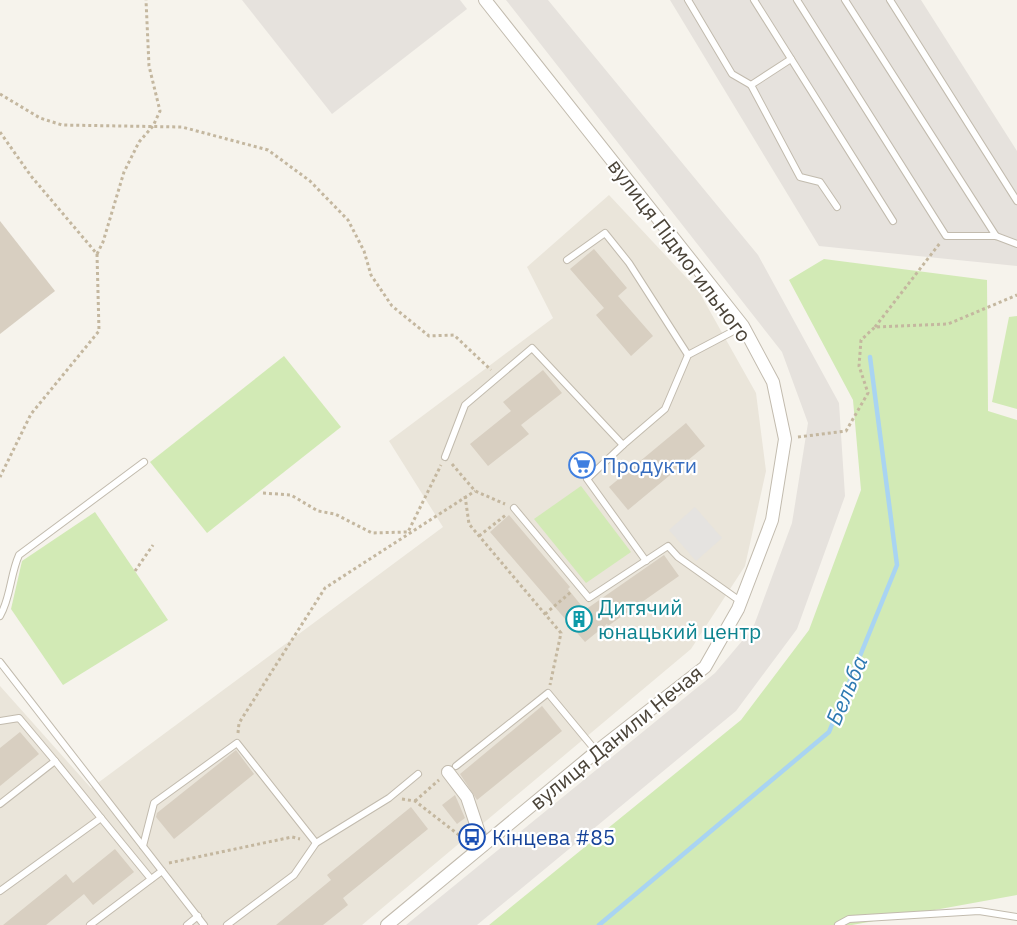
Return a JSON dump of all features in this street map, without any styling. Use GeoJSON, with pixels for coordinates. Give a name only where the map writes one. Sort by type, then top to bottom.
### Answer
{"type":"FeatureCollection","features":[{"type":"Feature","properties":{"kind":"street","name":"вулиця Підмогильного"},"geometry":{"type":"LineString","coordinates":[[486,0],[743,326],[773,382],[785,439],[772,520],[740,601]]}},
{"type":"Feature","properties":{"kind":"street","name":"вулиця Данили Нечая"},"geometry":{"type":"LineString","coordinates":[[387,925],[596,752],[705,667],[740,601]]}},
{"type":"Feature","properties":{"kind":"street"},"geometry":{"type":"LineString","coordinates":[[452,769],[467,797],[480,848]]}},
{"type":"Feature","properties":{"kind":"lane"},"geometry":{"type":"LineString","coordinates":[[688,0],[732,74],[751,85],[800,177],[820,182],[837,207]]}},
{"type":"Feature","properties":{"kind":"lane"},"geometry":{"type":"LineString","coordinates":[[754,0],[893,221]]}},
{"type":"Feature","properties":{"kind":"lane"},"geometry":{"type":"LineString","coordinates":[[797,0],[946,236],[996,236],[1017,244]]}},
{"type":"Feature","properties":{"kind":"lane"},"geometry":{"type":"LineString","coordinates":[[845,0],[996,236]]}},
{"type":"Feature","properties":{"kind":"lane"},"geometry":{"type":"LineString","coordinates":[[890,0],[1017,201]]}},
{"type":"Feature","properties":{"kind":"lane"},"geometry":{"type":"LineString","coordinates":[[751,85],[790,58]]}},
{"type":"Feature","properties":{"kind":"lane"},"geometry":{"type":"LineString","coordinates":[[567,260],[604,233],[629,263],[688,354]]}},
{"type":"Feature","properties":{"kind":"lane"},"geometry":{"type":"LineString","coordinates":[[646,561],[587,479],[665,409],[688,354],[743,326]]}},
{"type":"Feature","properties":{"kind":"lane"},"geometry":{"type":"LineString","coordinates":[[445,457],[465,405],[532,348],[623,445]]}},
{"type":"Feature","properties":{"kind":"lane"},"geometry":{"type":"LineString","coordinates":[[0,616],[7,603],[12,570],[19,555],[144,462]]}},
{"type":"Feature","properties":{"kind":"lane"},"geometry":{"type":"LineString","coordinates":[[514,508],[589,598],[668,546],[678,557],[740,601]]}},
{"type":"Feature","properties":{"kind":"lane"},"geometry":{"type":"LineString","coordinates":[[0,662],[204,925]]}},
{"type":"Feature","properties":{"kind":"lane"},"geometry":{"type":"LineString","coordinates":[[452,769],[548,693],[596,752]]}},
{"type":"Feature","properties":{"kind":"lane"},"geometry":{"type":"LineString","coordinates":[[0,721],[19,718],[151,879]]}},
{"type":"Feature","properties":{"kind":"lane"},"geometry":{"type":"LineString","coordinates":[[143,846],[154,803],[237,743],[316,843]]}},
{"type":"Feature","properties":{"kind":"lane"},"geometry":{"type":"LineString","coordinates":[[0,804],[55,761]]}},
{"type":"Feature","properties":{"kind":"lane"},"geometry":{"type":"LineString","coordinates":[[227,925],[294,875],[316,843],[388,798],[418,774]]}},
{"type":"Feature","properties":{"kind":"lane"},"geometry":{"type":"LineString","coordinates":[[0,891],[101,818]]}},
{"type":"Feature","properties":{"kind":"lane"},"geometry":{"type":"LineString","coordinates":[[90,925],[151,879],[160,868]]}},
{"type":"Feature","properties":{"kind":"lane"},"geometry":{"type":"LineString","coordinates":[[838,925],[849,920],[979,911],[1017,917]]}},
{"type":"Feature","properties":{"kind":"lane"},"geometry":{"type":"LineString","coordinates":[[188,925],[198,916]]}},
{"type":"Feature","properties":{"kind":"path"},"geometry":{"type":"LineString","coordinates":[[0,477],[31,414],[99,331],[97,254],[103,242],[124,172],[139,142],[153,126],[160,111],[149,66],[146,0]]}},
{"type":"Feature","properties":{"kind":"path"},"geometry":{"type":"LineString","coordinates":[[0,94],[40,118],[62,124],[182,127],[268,150],[310,181],[348,220],[364,251],[371,274],[399,314],[429,336],[454,335],[498,377]]}},
{"type":"Feature","properties":{"kind":"path"},"geometry":{"type":"LineString","coordinates":[[0,132],[31,176],[97,254]]}},
{"type":"Feature","properties":{"kind":"path"},"geometry":{"type":"LineString","coordinates":[[785,439],[846,431],[868,393],[859,366],[861,340],[875,327],[946,236]]}},
{"type":"Feature","properties":{"kind":"path"},"geometry":{"type":"LineString","coordinates":[[875,327],[948,324],[1017,295]]}},
{"type":"Feature","properties":{"kind":"path"},"geometry":{"type":"LineString","coordinates":[[408,532],[445,457],[475,491],[514,508],[479,536]]}},
{"type":"Feature","properties":{"kind":"path"},"geometry":{"type":"LineString","coordinates":[[238,723],[325,588],[408,532],[475,491]]}},
{"type":"Feature","properties":{"kind":"path"},"geometry":{"type":"LineString","coordinates":[[263,493],[291,495],[318,511],[335,514],[372,533],[408,532]]}},
{"type":"Feature","properties":{"kind":"path"},"geometry":{"type":"LineString","coordinates":[[465,496],[469,524],[561,633],[548,693]]}},
{"type":"Feature","properties":{"kind":"path"},"geometry":{"type":"LineString","coordinates":[[135,571],[153,544]]}},
{"type":"Feature","properties":{"kind":"path"},"geometry":{"type":"LineString","coordinates":[[545,614],[579,585]]}},
{"type":"Feature","properties":{"kind":"path"},"geometry":{"type":"LineString","coordinates":[[416,801],[452,769]]}},
{"type":"Feature","properties":{"kind":"path"},"geometry":{"type":"LineString","coordinates":[[388,798],[416,801],[480,848]]}},
{"type":"Feature","properties":{"kind":"path"},"geometry":{"type":"LineString","coordinates":[[160,868],[292,837],[316,843]]}},
{"type":"Feature","properties":{"kind":"shaded area"},"geometry":{"type":"Polygon","coordinates":[[[242,0],[460,0],[467,9],[332,114],[242,0]]]}},
{"type":"Feature","properties":{"kind":"shaded area"},"geometry":{"type":"Polygon","coordinates":[[[506,0],[548,0],[758,255],[839,403],[845,496],[797,629],[736,711],[477,925],[406,925],[715,673],[753,628],[792,523],[808,423],[782,352],[506,0]]]}},
{"type":"Feature","properties":{"kind":"shaded area"},"geometry":{"type":"Polygon","coordinates":[[[670,0],[921,0],[1017,151],[1017,266],[819,246],[670,0]]]}},
{"type":"Feature","properties":{"kind":"shaded area"},"geometry":{"type":"Polygon","coordinates":[[[609,195],[698,290],[756,393],[766,471],[745,566],[691,649],[362,925],[0,925],[0,686],[91,788],[443,527],[389,441],[553,318],[527,267],[609,195]]]}},
{"type":"Feature","properties":{"kind":"shaded area"},"geometry":{"type":"Polygon","coordinates":[[[695,507],[722,538],[696,561],[669,530],[695,507]]]}},
{"type":"Feature","properties":{"kind":"green space"},"geometry":{"type":"Polygon","coordinates":[[[824,259],[987,280],[988,411],[1017,420],[1017,895],[852,925],[489,925],[741,720],[809,630],[861,490],[853,400],[789,280],[824,259]]]}},
{"type":"Feature","properties":{"kind":"green space"},"geometry":{"type":"Polygon","coordinates":[[[1017,316],[1017,409],[992,402],[1009,317],[1017,316]]]}},
{"type":"Feature","properties":{"kind":"green space"},"geometry":{"type":"Polygon","coordinates":[[[284,356],[341,427],[207,533],[150,462],[284,356]]]}},
{"type":"Feature","properties":{"kind":"green space"},"geometry":{"type":"Polygon","coordinates":[[[581,486],[631,552],[586,583],[534,519],[581,486]]]}},
{"type":"Feature","properties":{"kind":"green space"},"geometry":{"type":"Polygon","coordinates":[[[95,512],[168,620],[63,685],[11,609],[22,561],[95,512]]]}},
{"type":"Feature","properties":{"kind":"building"},"geometry":{"type":"Polygon","coordinates":[[[0,221],[55,291],[0,334],[0,221]]]}},
{"type":"Feature","properties":{"kind":"building"},"geometry":{"type":"Polygon","coordinates":[[[594,249],[627,288],[618,296],[653,336],[631,356],[596,315],[604,308],[570,269],[594,249]]]}},
{"type":"Feature","properties":{"kind":"building"},"geometry":{"type":"Polygon","coordinates":[[[543,370],[562,393],[521,425],[529,434],[488,466],[470,444],[511,411],[503,402],[543,370]]]}},
{"type":"Feature","properties":{"kind":"building"},"geometry":{"type":"Polygon","coordinates":[[[686,423],[705,446],[628,510],[609,487],[686,423]]]}},
{"type":"Feature","properties":{"kind":"building"},"geometry":{"type":"Polygon","coordinates":[[[509,515],[570,587],[568,589],[585,610],[664,555],[679,576],[608,626],[607,624],[585,642],[490,532],[509,515]]]}},
{"type":"Feature","properties":{"kind":"building"},"geometry":{"type":"Polygon","coordinates":[[[542,706],[562,731],[477,800],[460,774],[542,706]]]}},
{"type":"Feature","properties":{"kind":"building"},"geometry":{"type":"Polygon","coordinates":[[[20,732],[39,754],[0,786],[0,748],[20,732]]]}},
{"type":"Feature","properties":{"kind":"building"},"geometry":{"type":"Polygon","coordinates":[[[236,750],[254,774],[174,839],[156,817],[157,813],[236,750]]]}},
{"type":"Feature","properties":{"kind":"building"},"geometry":{"type":"Polygon","coordinates":[[[455,795],[465,818],[457,824],[442,805],[455,795]]]}},
{"type":"Feature","properties":{"kind":"building"},"geometry":{"type":"Polygon","coordinates":[[[411,807],[428,829],[343,898],[348,905],[323,925],[276,925],[331,880],[327,875],[411,807]]]}},
{"type":"Feature","properties":{"kind":"building"},"geometry":{"type":"Polygon","coordinates":[[[115,849],[134,872],[93,905],[84,894],[46,925],[3,925],[66,874],[73,883],[115,849]]]}},
{"type":"Feature","properties":{"kind":"waterway","name":"Бельба"},"geometry":{"type":"LineString","coordinates":[[599,925],[829,732],[897,565],[870,357]]}},
{"type":"Feature","properties":{"kind":"place","name":"Продукти"},"geometry":{"type":"Point","coordinates":[582,465]}},
{"type":"Feature","properties":{"kind":"place","name":"Дитячий юнацький центр"},"geometry":{"type":"Point","coordinates":[579,619]}},
{"type":"Feature","properties":{"kind":"place","name":"Кінцева #85"},"geometry":{"type":"Point","coordinates":[472,837]}}]}
